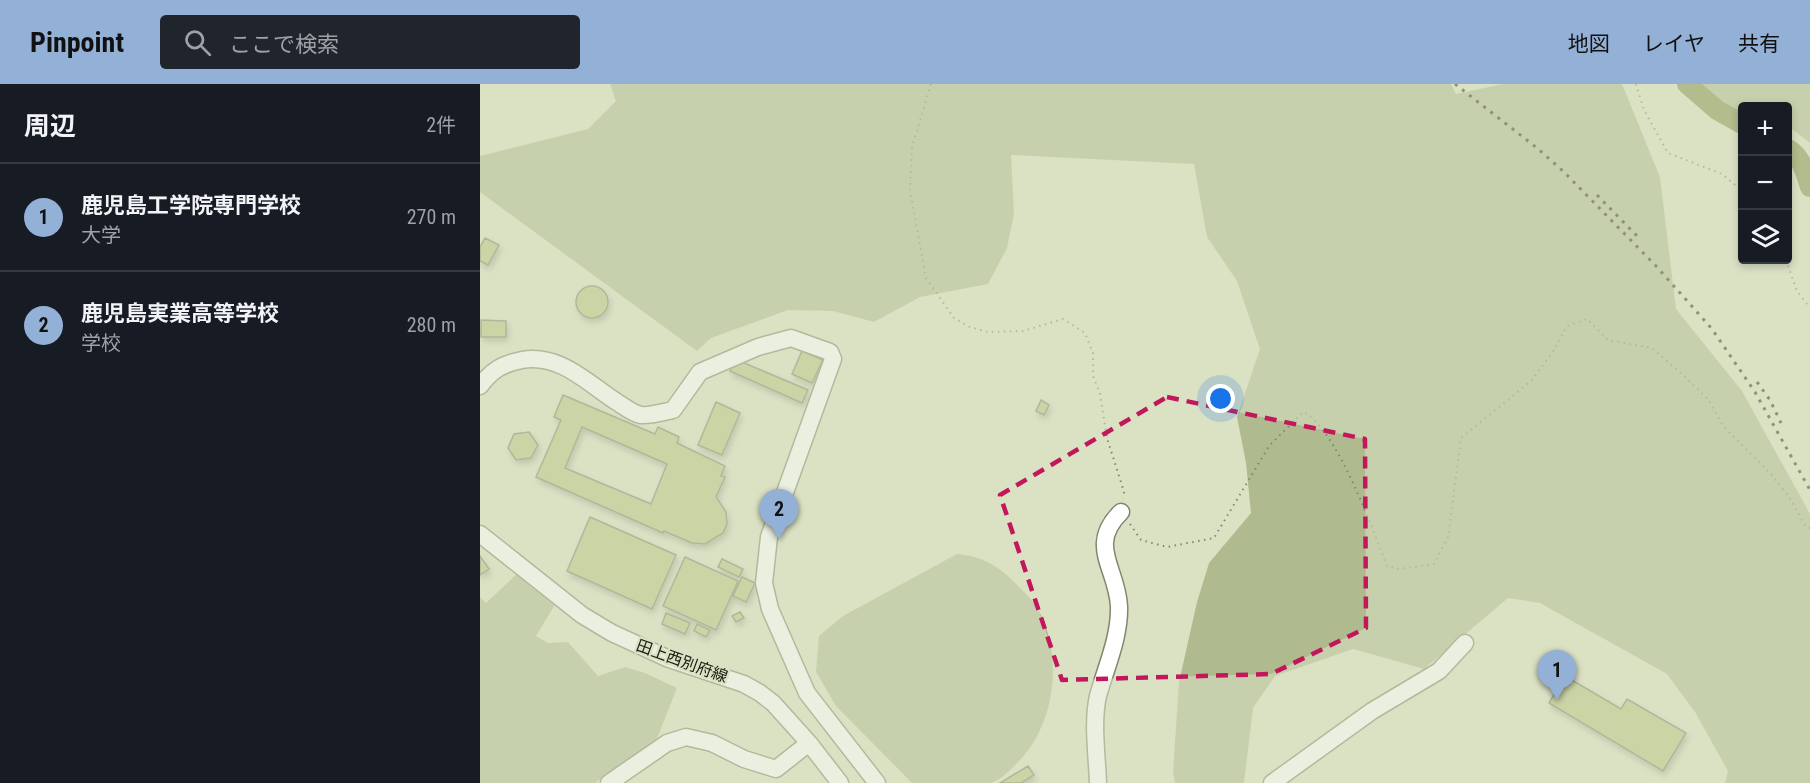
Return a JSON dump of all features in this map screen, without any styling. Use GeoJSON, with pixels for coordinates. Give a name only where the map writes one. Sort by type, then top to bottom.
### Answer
{"type":"FeatureCollection","features":[{"type":"Feature","properties":{"kind":"street"},"geometry":{"type":"LineString","coordinates":[[480,386],[490,373],[505,363],[538,357],[574,371],[594,388],[641,415],[673,410],[700,372],[758,347],[791,338],[830,352],[833,359],[769,537],[764,583],[770,609],[807,693],[877,783]]}},
{"type":"Feature","properties":{"kind":"street"},"geometry":{"type":"LineString","coordinates":[[1098,783],[1096,709],[1107,671],[1119,606],[1104,545],[1109,523],[1121,512]]}},
{"type":"Feature","properties":{"kind":"street","name":"田上西別府線"},"geometry":{"type":"LineString","coordinates":[[480,534],[582,615],[612,633],[669,659],[744,684],[760,693],[773,702],[840,783]]}},
{"type":"Feature","properties":{"kind":"street"},"geometry":{"type":"LineString","coordinates":[[1272,783],[1372,711],[1439,671],[1465,643]]}},
{"type":"Feature","properties":{"kind":"street"},"geometry":{"type":"LineString","coordinates":[[609,783],[667,743],[686,737],[712,743],[744,759],[776,769],[809,743]]}},
{"type":"Feature","properties":{"kind":"path"},"geometry":{"type":"LineString","coordinates":[[931,84],[912,147],[910,190],[926,278],[954,318],[970,327],[988,332],[1023,331],[1063,319],[1085,333],[1093,353],[1093,376],[1100,394],[1107,438],[1124,492],[1121,512],[1142,540],[1167,547],[1214,538],[1269,446],[1303,412],[1313,417],[1326,434],[1370,520],[1387,566],[1399,569],[1434,564],[1448,537],[1461,438],[1531,381],[1552,353],[1567,326],[1587,319],[1608,340],[1652,348],[1683,375],[1708,399],[1723,426],[1770,472],[1788,495],[1806,528],[1810,528]]}},
{"type":"Feature","properties":{"kind":"path"},"geometry":{"type":"LineString","coordinates":[[1636,84],[1644,110],[1668,153],[1722,174],[1738,187]]}},
{"type":"Feature","properties":{"kind":"path"},"geometry":{"type":"LineString","coordinates":[[1787,264],[1797,291],[1810,308]]}},
{"type":"Feature","properties":{"kind":"highlighted area"},"geometry":{"type":"Polygon","coordinates":[[[1167,397],[1365,439],[1366,628],[1271,674],[1062,680],[1000,495],[1167,397]]]}},
{"type":"Feature","properties":{"kind":"green space"},"geometry":{"type":"Polygon","coordinates":[[[610,84],[1451,84],[1456,94],[1503,84],[1622,84],[1660,177],[1676,309],[1742,391],[1810,514],[1810,783],[1725,783],[1728,771],[1695,712],[1667,674],[1540,603],[1508,598],[1424,669],[1353,649],[1275,676],[1253,708],[1244,783],[1175,783],[1173,772],[1179,682],[1197,602],[1209,563],[1251,513],[1246,463],[1237,417],[1260,349],[1237,281],[1207,237],[1194,164],[1011,155],[1014,214],[1007,248],[988,284],[920,297],[874,322],[833,311],[788,310],[711,338],[697,351],[480,192],[480,156],[588,129],[616,101],[610,84]]]}},
{"type":"Feature","properties":{"kind":"green space"},"geometry":{"type":"Polygon","coordinates":[[[1701,84],[1810,84],[1810,143],[1792,129],[1792,102],[1738,102],[1738,111],[1712,98],[1701,84]]]}},
{"type":"Feature","properties":{"kind":"green space"},"geometry":{"type":"Polygon","coordinates":[[[957,554],[984,560],[999,569],[1013,580],[1035,605],[1051,645],[1052,687],[1048,708],[1032,746],[1006,774],[998,779],[990,783],[912,783],[836,706],[816,672],[819,636],[843,616],[957,554]]]}},
{"type":"Feature","properties":{"kind":"green space"},"geometry":{"type":"Polygon","coordinates":[[[520,571],[556,603],[536,636],[548,643],[568,642],[598,676],[625,667],[645,673],[677,688],[656,741],[595,783],[480,783],[480,597],[486,603],[520,571]]]}},
{"type":"Feature","properties":{"kind":"building"},"geometry":{"type":"Polygon","coordinates":[[[485,238],[499,245],[488,265],[480,261],[480,247],[485,238]]]}},
{"type":"Feature","properties":{"kind":"building"},"geometry":{"type":"Polygon","coordinates":[[[592,286],[603,291],[608,302],[603,313],[592,318],[581,313],[576,302],[581,291],[592,286]]]}},
{"type":"Feature","properties":{"kind":"building"},"geometry":{"type":"Polygon","coordinates":[[[481,320],[506,321],[506,337],[481,337],[481,320]]]}},
{"type":"Feature","properties":{"kind":"building"},"geometry":{"type":"Polygon","coordinates":[[[802,351],[823,360],[812,383],[792,374],[802,351]]]}},
{"type":"Feature","properties":{"kind":"building"},"geometry":{"type":"Polygon","coordinates":[[[735,359],[808,390],[802,403],[730,371],[735,359]]]}},
{"type":"Feature","properties":{"kind":"building"},"geometry":{"type":"Polygon","coordinates":[[[563,395],[655,434],[658,427],[679,437],[677,443],[725,466],[721,476],[725,477],[716,497],[726,512],[727,524],[723,533],[705,544],[692,543],[664,531],[663,533],[536,477],[561,420],[554,417],[563,395]],[[582,427],[565,468],[651,504],[667,464],[582,427]]]}},
{"type":"Feature","properties":{"kind":"building"},"geometry":{"type":"Polygon","coordinates":[[[1041,400],[1049,405],[1044,415],[1036,411],[1041,400]]]}},
{"type":"Feature","properties":{"kind":"building"},"geometry":{"type":"Polygon","coordinates":[[[716,402],[740,413],[722,455],[698,445],[716,402]]]}},
{"type":"Feature","properties":{"kind":"building"},"geometry":{"type":"Polygon","coordinates":[[[529,432],[538,445],[531,458],[516,460],[508,448],[514,434],[529,432]]]}},
{"type":"Feature","properties":{"kind":"building"},"geometry":{"type":"Polygon","coordinates":[[[590,517],[676,555],[652,609],[567,571],[590,517]]]}},
{"type":"Feature","properties":{"kind":"building"},"geometry":{"type":"Polygon","coordinates":[[[480,556],[489,569],[480,575],[480,556]]]}},
{"type":"Feature","properties":{"kind":"building"},"geometry":{"type":"Polygon","coordinates":[[[685,557],[738,581],[716,630],[663,606],[685,557]]]}},
{"type":"Feature","properties":{"kind":"building"},"geometry":{"type":"Polygon","coordinates":[[[722,559],[743,569],[739,577],[718,567],[722,559]]]}},
{"type":"Feature","properties":{"kind":"building"},"geometry":{"type":"Polygon","coordinates":[[[742,577],[755,583],[746,602],[733,596],[742,577]]]}},
{"type":"Feature","properties":{"kind":"building"},"geometry":{"type":"Polygon","coordinates":[[[740,612],[744,618],[736,622],[732,616],[740,612]]]}},
{"type":"Feature","properties":{"kind":"building"},"geometry":{"type":"Polygon","coordinates":[[[666,613],[690,623],[685,634],[662,624],[666,613]]]}},
{"type":"Feature","properties":{"kind":"building"},"geometry":{"type":"Polygon","coordinates":[[[697,624],[710,630],[706,637],[694,631],[697,624]]]}},
{"type":"Feature","properties":{"kind":"building"},"geometry":{"type":"Polygon","coordinates":[[[1565,676],[1621,709],[1627,699],[1686,733],[1663,771],[1549,703],[1565,676]]]}},
{"type":"Feature","properties":{"kind":"building"},"geometry":{"type":"Polygon","coordinates":[[[1028,766],[1034,775],[1021,783],[1000,783],[1028,766]]]}},
{"type":"Feature","properties":{"kind":"waterway"},"geometry":{"type":"LineString","coordinates":[[1687,84],[1717,110],[1738,122]]}},
{"type":"Feature","properties":{"kind":"waterway"},"geometry":{"type":"LineString","coordinates":[[1792,151],[1805,170],[1810,187]]}},
{"type":"Feature","properties":{"kind":"railway"},"geometry":{"type":"LineString","coordinates":[[1455,84],[1563,171],[1657,267],[1712,329],[1755,392],[1810,490]]}},
{"type":"Feature","properties":{"kind":"railway"},"geometry":{"type":"LineString","coordinates":[[1597,195],[1639,238]]}},
{"type":"Feature","properties":{"kind":"railway"},"geometry":{"type":"LineString","coordinates":[[1757,382],[1770,400],[1781,423]]}},
{"type":"Feature","properties":{"kind":"place","name":"鹿児島実業高等学校"},"geometry":{"type":"Point","coordinates":[779,539]}},
{"type":"Feature","properties":{"kind":"place","name":"鹿児島工学院専門学校"},"geometry":{"type":"Point","coordinates":[1557,700]}}]}
